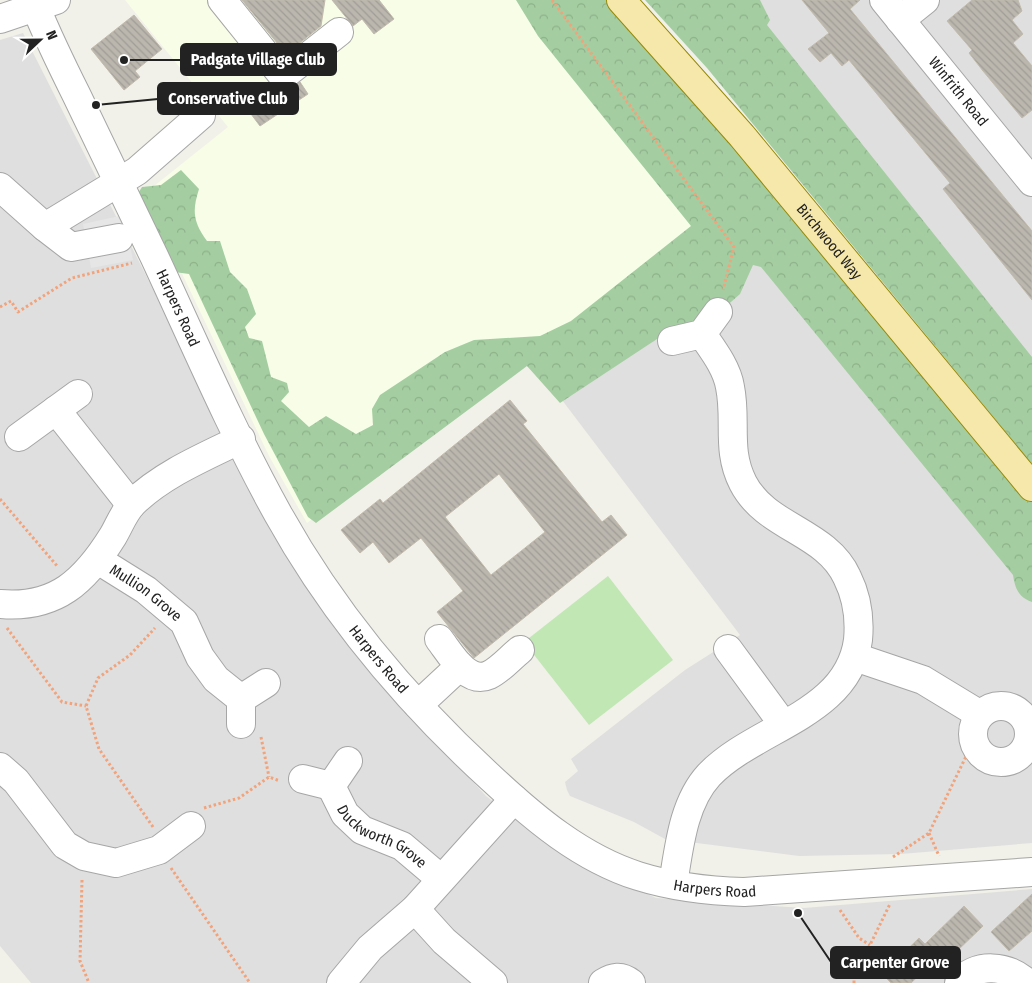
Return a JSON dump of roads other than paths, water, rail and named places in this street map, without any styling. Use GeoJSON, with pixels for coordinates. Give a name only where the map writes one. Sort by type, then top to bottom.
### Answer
{"type":"FeatureCollection","features":[{"type":"Feature","properties":{"kind":"main road","name":"Birchwood Way"},"geometry":{"type":"LineString","coordinates":[[621,0],[742,136],[1032,487]]}},
{"type":"Feature","properties":{"kind":"street"},"geometry":{"type":"LineString","coordinates":[[222,0],[283,76],[339,32]]}},
{"type":"Feature","properties":{"kind":"street"},"geometry":{"type":"LineString","coordinates":[[892,10],[924,0]]}},
{"type":"Feature","properties":{"kind":"street"},"geometry":{"type":"LineString","coordinates":[[0,20],[46,4]]}},
{"type":"Feature","properties":{"kind":"street","name":"Harpers Road"},"geometry":{"type":"LineString","coordinates":[[46,4],[118,182],[278,514],[309,564],[376,657],[462,752],[514,799],[556,834],[591,855],[637,876],[710,891],[744,892],[1032,872]]}},
{"type":"Feature","properties":{"kind":"street","name":"Winfrith Road"},"geometry":{"type":"LineString","coordinates":[[892,10],[1032,182]]}},
{"type":"Feature","properties":{"kind":"street"},"geometry":{"type":"LineString","coordinates":[[45,227],[137,171],[202,115]]}},
{"type":"Feature","properties":{"kind":"street"},"geometry":{"type":"LineString","coordinates":[[0,187],[45,227],[71,246],[119,238]]}},
{"type":"Feature","properties":{"kind":"street"},"geometry":{"type":"LineString","coordinates":[[672,341],[702,334],[718,312]]}},
{"type":"Feature","properties":{"kind":"street"},"geometry":{"type":"LineString","coordinates":[[673,884],[688,810],[697,791],[724,762],[824,698],[837,686],[855,657],[859,626],[855,597],[847,576],[834,555],[808,536],[767,513],[753,499],[743,483],[731,444],[733,406],[730,385],[721,362],[702,334]]}},
{"type":"Feature","properties":{"kind":"street"},"geometry":{"type":"LineString","coordinates":[[19,437],[78,394]]}},
{"type":"Feature","properties":{"kind":"street"},"geometry":{"type":"LineString","coordinates":[[56,410],[131,505]]}},
{"type":"Feature","properties":{"kind":"street","name":"Mullion Grove"},"geometry":{"type":"LineString","coordinates":[[2,614],[19,606],[52,598],[76,584],[98,560],[131,505],[180,469],[241,439]]}},
{"type":"Feature","properties":{"kind":"street","name":"Mullion Grove"},"geometry":{"type":"LineString","coordinates":[[98,560],[146,590],[184,622],[200,657],[241,712],[266,683]]}},
{"type":"Feature","properties":{"kind":"street"},"geometry":{"type":"LineString","coordinates":[[439,639],[460,666],[470,674],[490,675],[520,650]]}},
{"type":"Feature","properties":{"kind":"street"},"geometry":{"type":"LineString","coordinates":[[728,649],[783,724]]}},
{"type":"Feature","properties":{"kind":"street"},"geometry":{"type":"LineString","coordinates":[[855,657],[923,680],[979,714]]}},
{"type":"Feature","properties":{"kind":"street"},"geometry":{"type":"LineString","coordinates":[[418,705],[460,666]]}},
{"type":"Feature","properties":{"kind":"street"},"geometry":{"type":"LineString","coordinates":[[995,706],[1012,708],[1025,719],[1029,736],[1022,754],[1004,762],[994,762],[985,758],[973,742],[974,723],[979,714],[995,706]]}},
{"type":"Feature","properties":{"kind":"street","name":"Duckworth Grove"},"geometry":{"type":"LineString","coordinates":[[331,786],[348,761]]}},
{"type":"Feature","properties":{"kind":"street"},"geometry":{"type":"LineString","coordinates":[[0,767],[16,781],[65,845],[84,856],[116,863],[159,850],[191,826]]}},
{"type":"Feature","properties":{"kind":"street","name":"Duckworth Grove"},"geometry":{"type":"LineString","coordinates":[[303,779],[331,786],[345,814],[362,830],[402,846],[441,879]]}},
{"type":"Feature","properties":{"kind":"street","name":"Duckworth Grove"},"geometry":{"type":"LineString","coordinates":[[341,983],[370,948],[416,909],[514,799]]}},
{"type":"Feature","properties":{"kind":"street"},"geometry":{"type":"LineString","coordinates":[[416,909],[444,941],[493,983]]}},
{"type":"Feature","properties":{"kind":"street"},"geometry":{"type":"LineString","coordinates":[[959,983],[973,971],[987,968],[1008,971],[1026,983]]}},
{"type":"Feature","properties":{"kind":"street"},"geometry":{"type":"LineString","coordinates":[[603,983],[614,977],[625,978],[631,983]]}},
{"type":"Feature","properties":{"kind":"place","name":"Padgate Village Club"},"geometry":{"type":"Point","coordinates":[124,60]}},
{"type":"Feature","properties":{"kind":"place","name":"Conservative Club"},"geometry":{"type":"Point","coordinates":[96,105]}},
{"type":"Feature","properties":{"kind":"place","name":"Carpenter Grove"},"geometry":{"type":"Point","coordinates":[798,913]}}]}
